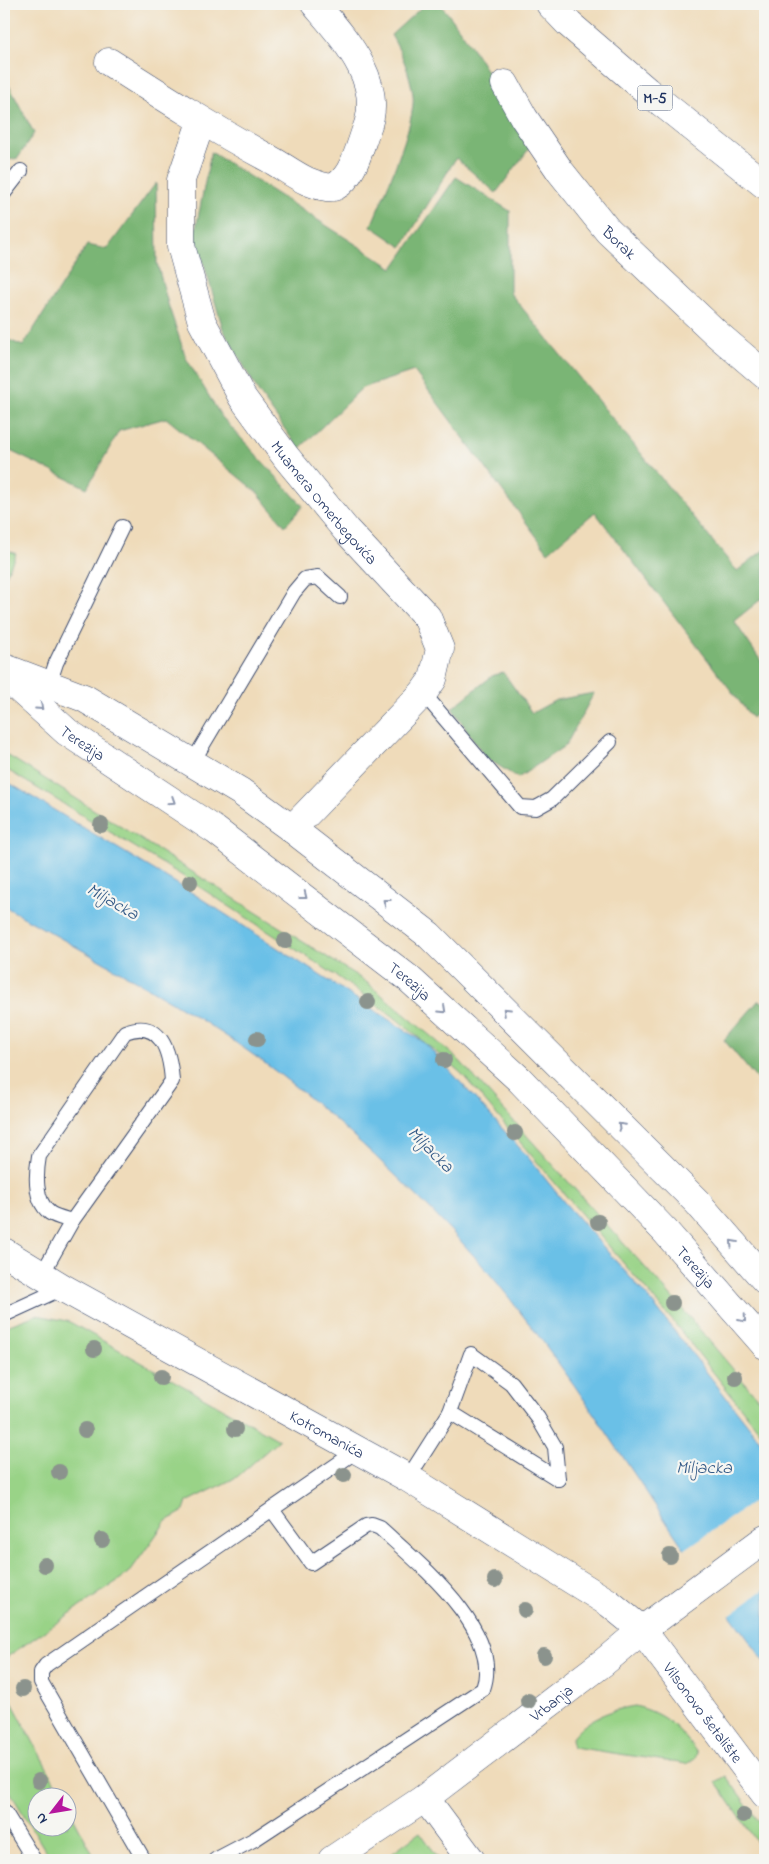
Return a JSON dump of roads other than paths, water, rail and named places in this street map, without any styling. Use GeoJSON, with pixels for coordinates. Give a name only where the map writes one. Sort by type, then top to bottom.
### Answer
{"type":"FeatureCollection","features":[{"type":"Feature","properties":{"kind":"street"},"geometry":{"type":"LineString","coordinates":[[109,62],[201,122],[307,181],[326,187],[335,186],[344,179],[369,123],[372,100],[368,79],[355,56],[315,4]]}},
{"type":"Feature","properties":{"kind":"street","name":"M-5"},"geometry":{"type":"LineString","coordinates":[[550,4],[569,24],[646,91],[765,185]]}},
{"type":"Feature","properties":{"kind":"street","name":"Borak"},"geometry":{"type":"LineString","coordinates":[[505,84],[524,118],[560,171],[608,230],[717,334],[765,375]]}},
{"type":"Feature","properties":{"kind":"street","name":"Muamera Omerbegovića"},"geometry":{"type":"LineString","coordinates":[[201,122],[181,180],[181,246],[202,322],[242,397],[286,457],[346,530],[427,617],[440,649],[433,679],[423,693],[292,829]]}},
{"type":"Feature","properties":{"kind":"street"},"geometry":{"type":"LineString","coordinates":[[4,667],[84,698],[241,792],[292,829],[428,935],[697,1202],[765,1280]]}},
{"type":"Feature","properties":{"kind":"street","name":"Terezija"},"geometry":{"type":"LineString","coordinates":[[4,674],[67,732],[215,830],[408,978],[519,1079],[665,1231],[765,1345]]}},
{"type":"Feature","properties":{"kind":"street","name":"Kotromanića"},"geometry":{"type":"LineString","coordinates":[[4,1252],[52,1281],[408,1478],[610,1603],[642,1630]]}},
{"type":"Feature","properties":{"kind":"street","name":"Vrbanja"},"geometry":{"type":"LineString","coordinates":[[332,1860],[425,1798],[604,1662],[642,1630],[765,1539]]}},
{"type":"Feature","properties":{"kind":"street","name":"Vilsonovo šetalište"},"geometry":{"type":"LineString","coordinates":[[642,1630],[765,1794]]}},
{"type":"Feature","properties":{"kind":"street"},"geometry":{"type":"LineString","coordinates":[[425,1798],[470,1860]]}},
{"type":"Feature","properties":{"kind":"lane"},"geometry":{"type":"LineString","coordinates":[[4,193],[21,171]]}},
{"type":"Feature","properties":{"kind":"lane"},"geometry":{"type":"LineString","coordinates":[[49,684],[56,663],[122,527]]}},
{"type":"Feature","properties":{"kind":"lane"},"geometry":{"type":"LineString","coordinates":[[192,763],[294,592],[304,579],[318,578],[340,597]]}},
{"type":"Feature","properties":{"kind":"lane"},"geometry":{"type":"LineString","coordinates":[[423,693],[520,808],[536,808],[552,799],[610,742]]}},
{"type":"Feature","properties":{"kind":"lane"},"geometry":{"type":"LineString","coordinates":[[4,1315],[52,1281],[72,1221],[172,1081],[171,1061],[167,1048],[154,1033],[146,1029],[136,1028],[124,1032],[39,1156],[36,1173],[42,1203],[50,1213],[72,1221]]}},
{"type":"Feature","properties":{"kind":"lane"},"geometry":{"type":"LineString","coordinates":[[408,1478],[450,1412],[471,1354],[511,1383],[538,1418],[555,1447],[558,1479],[450,1412]]}},
{"type":"Feature","properties":{"kind":"lane"},"geometry":{"type":"LineString","coordinates":[[144,1860],[41,1682],[42,1672],[46,1665],[358,1450]]}},
{"type":"Feature","properties":{"kind":"lane"},"geometry":{"type":"LineString","coordinates":[[215,1860],[255,1838],[483,1689],[487,1679],[486,1652],[469,1620],[426,1571],[380,1528],[372,1524],[366,1526],[311,1563],[273,1510]]}},
{"type":"Feature","properties":{"kind":"lane"},"geometry":{"type":"LineString","coordinates":[[4,1811],[34,1860]]}},
{"type":"Feature","properties":{"kind":"water","name":"Miljacka"},"geometry":{"type":"Polygon","coordinates":[[[4,780],[194,894],[425,1043],[527,1156],[564,1202],[651,1301],[765,1447],[765,1662],[541,1340],[480,1263],[422,1201],[376,1156],[296,1087],[231,1039],[135,980],[4,906],[4,780]]]}}]}
